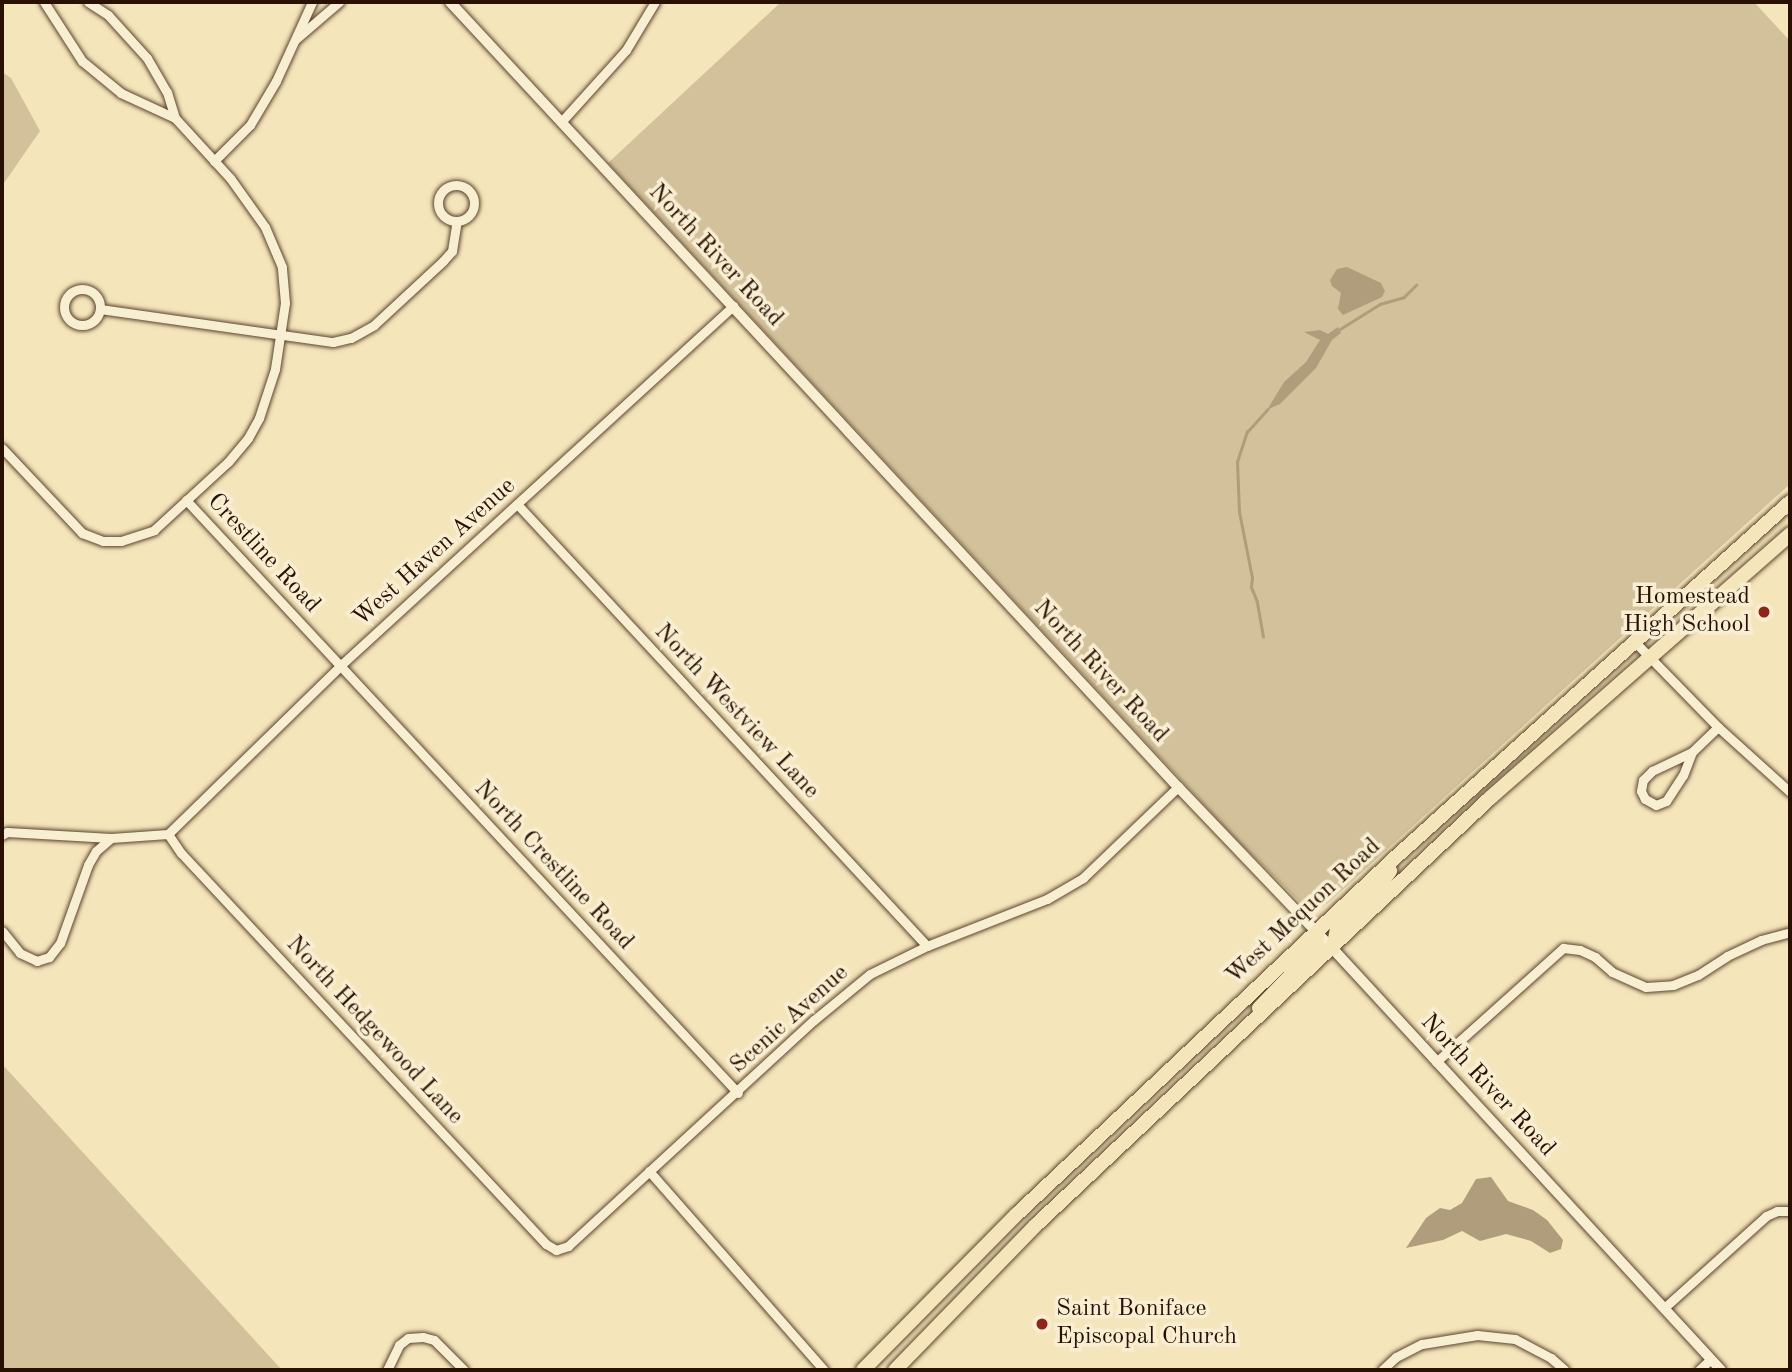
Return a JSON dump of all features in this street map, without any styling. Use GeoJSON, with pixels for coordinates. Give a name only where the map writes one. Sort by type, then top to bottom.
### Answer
{"type":"FeatureCollection","features":[{"type":"Feature","properties":{"kind":"main road","name":"West Mequon Road"},"geometry":{"type":"LineString","coordinates":[[863,1370],[1017,1214],[1398,855],[1790,502]]}},
{"type":"Feature","properties":{"kind":"main road","name":"West Mequon Road"},"geometry":{"type":"LineString","coordinates":[[895,1370],[1036,1225],[1333,949],[1490,798],[1790,534]]}},
{"type":"Feature","properties":{"kind":"main road"},"geometry":{"type":"LineString","coordinates":[[1333,949],[1337,929],[1372,895],[1387,876],[1398,855]]}},
{"type":"Feature","properties":{"kind":"main road"},"geometry":{"type":"LineString","coordinates":[[1243,1032],[1270,994],[1315,949],[1317,932]]}},
{"type":"Feature","properties":{"kind":"street"},"geometry":{"type":"LineString","coordinates":[[2,448],[82,533],[103,541],[134,539],[155,530],[228,462],[248,438],[267,394],[282,335],[285,303],[282,267],[265,227],[214,161],[175,118],[108,85],[82,61],[44,2]]}},
{"type":"Feature","properties":{"kind":"street"},"geometry":{"type":"LineString","coordinates":[[88,2],[108,15],[147,58],[167,92],[175,118]]}},
{"type":"Feature","properties":{"kind":"street"},"geometry":{"type":"LineString","coordinates":[[214,161],[250,125],[312,2]]}},
{"type":"Feature","properties":{"kind":"street"},"geometry":{"type":"LineString","coordinates":[[295,40],[316,25],[339,2]]}},
{"type":"Feature","properties":{"kind":"street","name":"North River Road"},"geometry":{"type":"LineString","coordinates":[[450,2],[1178,787],[1333,949],[1719,1370]]}},
{"type":"Feature","properties":{"kind":"street"},"geometry":{"type":"LineString","coordinates":[[562,121],[626,50],[655,2]]}},
{"type":"Feature","properties":{"kind":"street"},"geometry":{"type":"LineString","coordinates":[[456,184],[468,189],[474,199],[468,217],[457,221],[446,218],[438,204],[441,192],[456,184]]}},
{"type":"Feature","properties":{"kind":"street"},"geometry":{"type":"LineString","coordinates":[[100,309],[333,342],[351,338],[374,325],[452,251],[457,221]]}},
{"type":"Feature","properties":{"kind":"street"},"geometry":{"type":"LineString","coordinates":[[82,289],[94,293],[100,309],[95,319],[79,324],[70,319],[65,304],[71,293],[82,289]]}},
{"type":"Feature","properties":{"kind":"street","name":"West Haven Avenue"},"geometry":{"type":"LineString","coordinates":[[168,834],[341,665],[733,306]]}},
{"type":"Feature","properties":{"kind":"street","name":"Crestline Road"},"geometry":{"type":"LineString","coordinates":[[186,500],[341,665]]}},
{"type":"Feature","properties":{"kind":"street","name":"North Westview Lane"},"geometry":{"type":"LineString","coordinates":[[517,504],[927,946]]}},
{"type":"Feature","properties":{"kind":"street"},"geometry":{"type":"LineString","coordinates":[[1634,641],[1718,727],[1790,792]]}},
{"type":"Feature","properties":{"kind":"street","name":"North Crestline Road"},"geometry":{"type":"LineString","coordinates":[[341,665],[738,1093]]}},
{"type":"Feature","properties":{"kind":"street"},"geometry":{"type":"LineString","coordinates":[[1692,752],[1684,775],[1666,801],[1656,805],[1645,799],[1642,791],[1643,780],[1651,771],[1692,752],[1718,727]]}},
{"type":"Feature","properties":{"kind":"street","name":"Scenic Avenue"},"geometry":{"type":"LineString","coordinates":[[556,1250],[568,1246],[738,1093],[814,1020],[870,974],[927,946],[1047,899],[1083,878],[1178,787]]}},
{"type":"Feature","properties":{"kind":"street"},"geometry":{"type":"LineString","coordinates":[[2,835],[7,832],[111,838],[168,834]]}},
{"type":"Feature","properties":{"kind":"street","name":"North Hedgewood Lane"},"geometry":{"type":"LineString","coordinates":[[168,834],[190,863],[537,1234],[556,1250]]}},
{"type":"Feature","properties":{"kind":"street"},"geometry":{"type":"LineString","coordinates":[[2,931],[20,953],[37,961],[49,957],[60,943],[88,864],[96,851],[111,838]]}},
{"type":"Feature","properties":{"kind":"street"},"geometry":{"type":"LineString","coordinates":[[1436,1062],[1563,948],[1587,953],[1612,972],[1646,987],[1674,985],[1750,945],[1790,932]]}},
{"type":"Feature","properties":{"kind":"street"},"geometry":{"type":"LineString","coordinates":[[649,1171],[824,1370]]}},
{"type":"Feature","properties":{"kind":"street"},"geometry":{"type":"LineString","coordinates":[[1664,1308],[1752,1228],[1777,1211],[1790,1211]]}},
{"type":"Feature","properties":{"kind":"street"},"geometry":{"type":"LineString","coordinates":[[1382,1370],[1396,1357],[1422,1344],[1477,1335],[1515,1339],[1551,1358],[1565,1370]]}},
{"type":"Feature","properties":{"kind":"street"},"geometry":{"type":"LineString","coordinates":[[387,1370],[399,1345],[408,1338],[423,1336],[434,1340],[464,1370]]}},
{"type":"Feature","properties":{"kind":"street"},"geometry":{"type":"LineString","coordinates":[[1699,1370],[1711,1359]]}},
{"type":"Feature","properties":{"kind":"shaded area"},"geometry":{"type":"Polygon","coordinates":[[[781,2],[1754,2],[1790,41],[1790,484],[1329,902],[1321,908],[1308,910],[1237,840],[608,163],[781,2]]]}},
{"type":"Feature","properties":{"kind":"shaded area"},"geometry":{"type":"Polygon","coordinates":[[[2,72],[11,78],[40,131],[2,186],[2,72]]]}},
{"type":"Feature","properties":{"kind":"shaded area"},"geometry":{"type":"Polygon","coordinates":[[[1347,267],[1381,283],[1385,291],[1382,297],[1343,315],[1338,309],[1341,293],[1332,286],[1330,280],[1337,269],[1347,267]]]}},
{"type":"Feature","properties":{"kind":"shaded area"},"geometry":{"type":"Polygon","coordinates":[[[1338,327],[1341,333],[1332,340],[1316,368],[1280,404],[1267,410],[1284,382],[1306,362],[1320,340],[1304,332],[1320,330],[1328,334],[1338,327]]]}},
{"type":"Feature","properties":{"kind":"shaded area"},"geometry":{"type":"Polygon","coordinates":[[[2,1064],[282,1370],[2,1370],[2,1064]]]}},
{"type":"Feature","properties":{"kind":"shaded area"},"geometry":{"type":"Polygon","coordinates":[[[1491,1177],[1508,1201],[1533,1210],[1547,1220],[1563,1240],[1561,1249],[1550,1253],[1531,1241],[1506,1234],[1480,1241],[1462,1231],[1443,1240],[1406,1248],[1426,1218],[1440,1208],[1450,1210],[1462,1203],[1476,1179],[1491,1177]]]}},
{"type":"Feature","properties":{"kind":"waterway"},"geometry":{"type":"LineString","coordinates":[[1340,329],[1380,304],[1404,297],[1416,285]]}},
{"type":"Feature","properties":{"kind":"waterway"},"geometry":{"type":"LineString","coordinates":[[1263,637],[1257,602],[1251,587],[1252,578],[1239,512],[1237,462],[1247,432],[1267,410]]}},
{"type":"Feature","properties":{"kind":"place","name":"Homestead High School"},"geometry":{"type":"Point","coordinates":[1764,612]}},
{"type":"Feature","properties":{"kind":"place","name":"Saint Boniface Episcopal Church"},"geometry":{"type":"Point","coordinates":[1042,1324]}}]}
